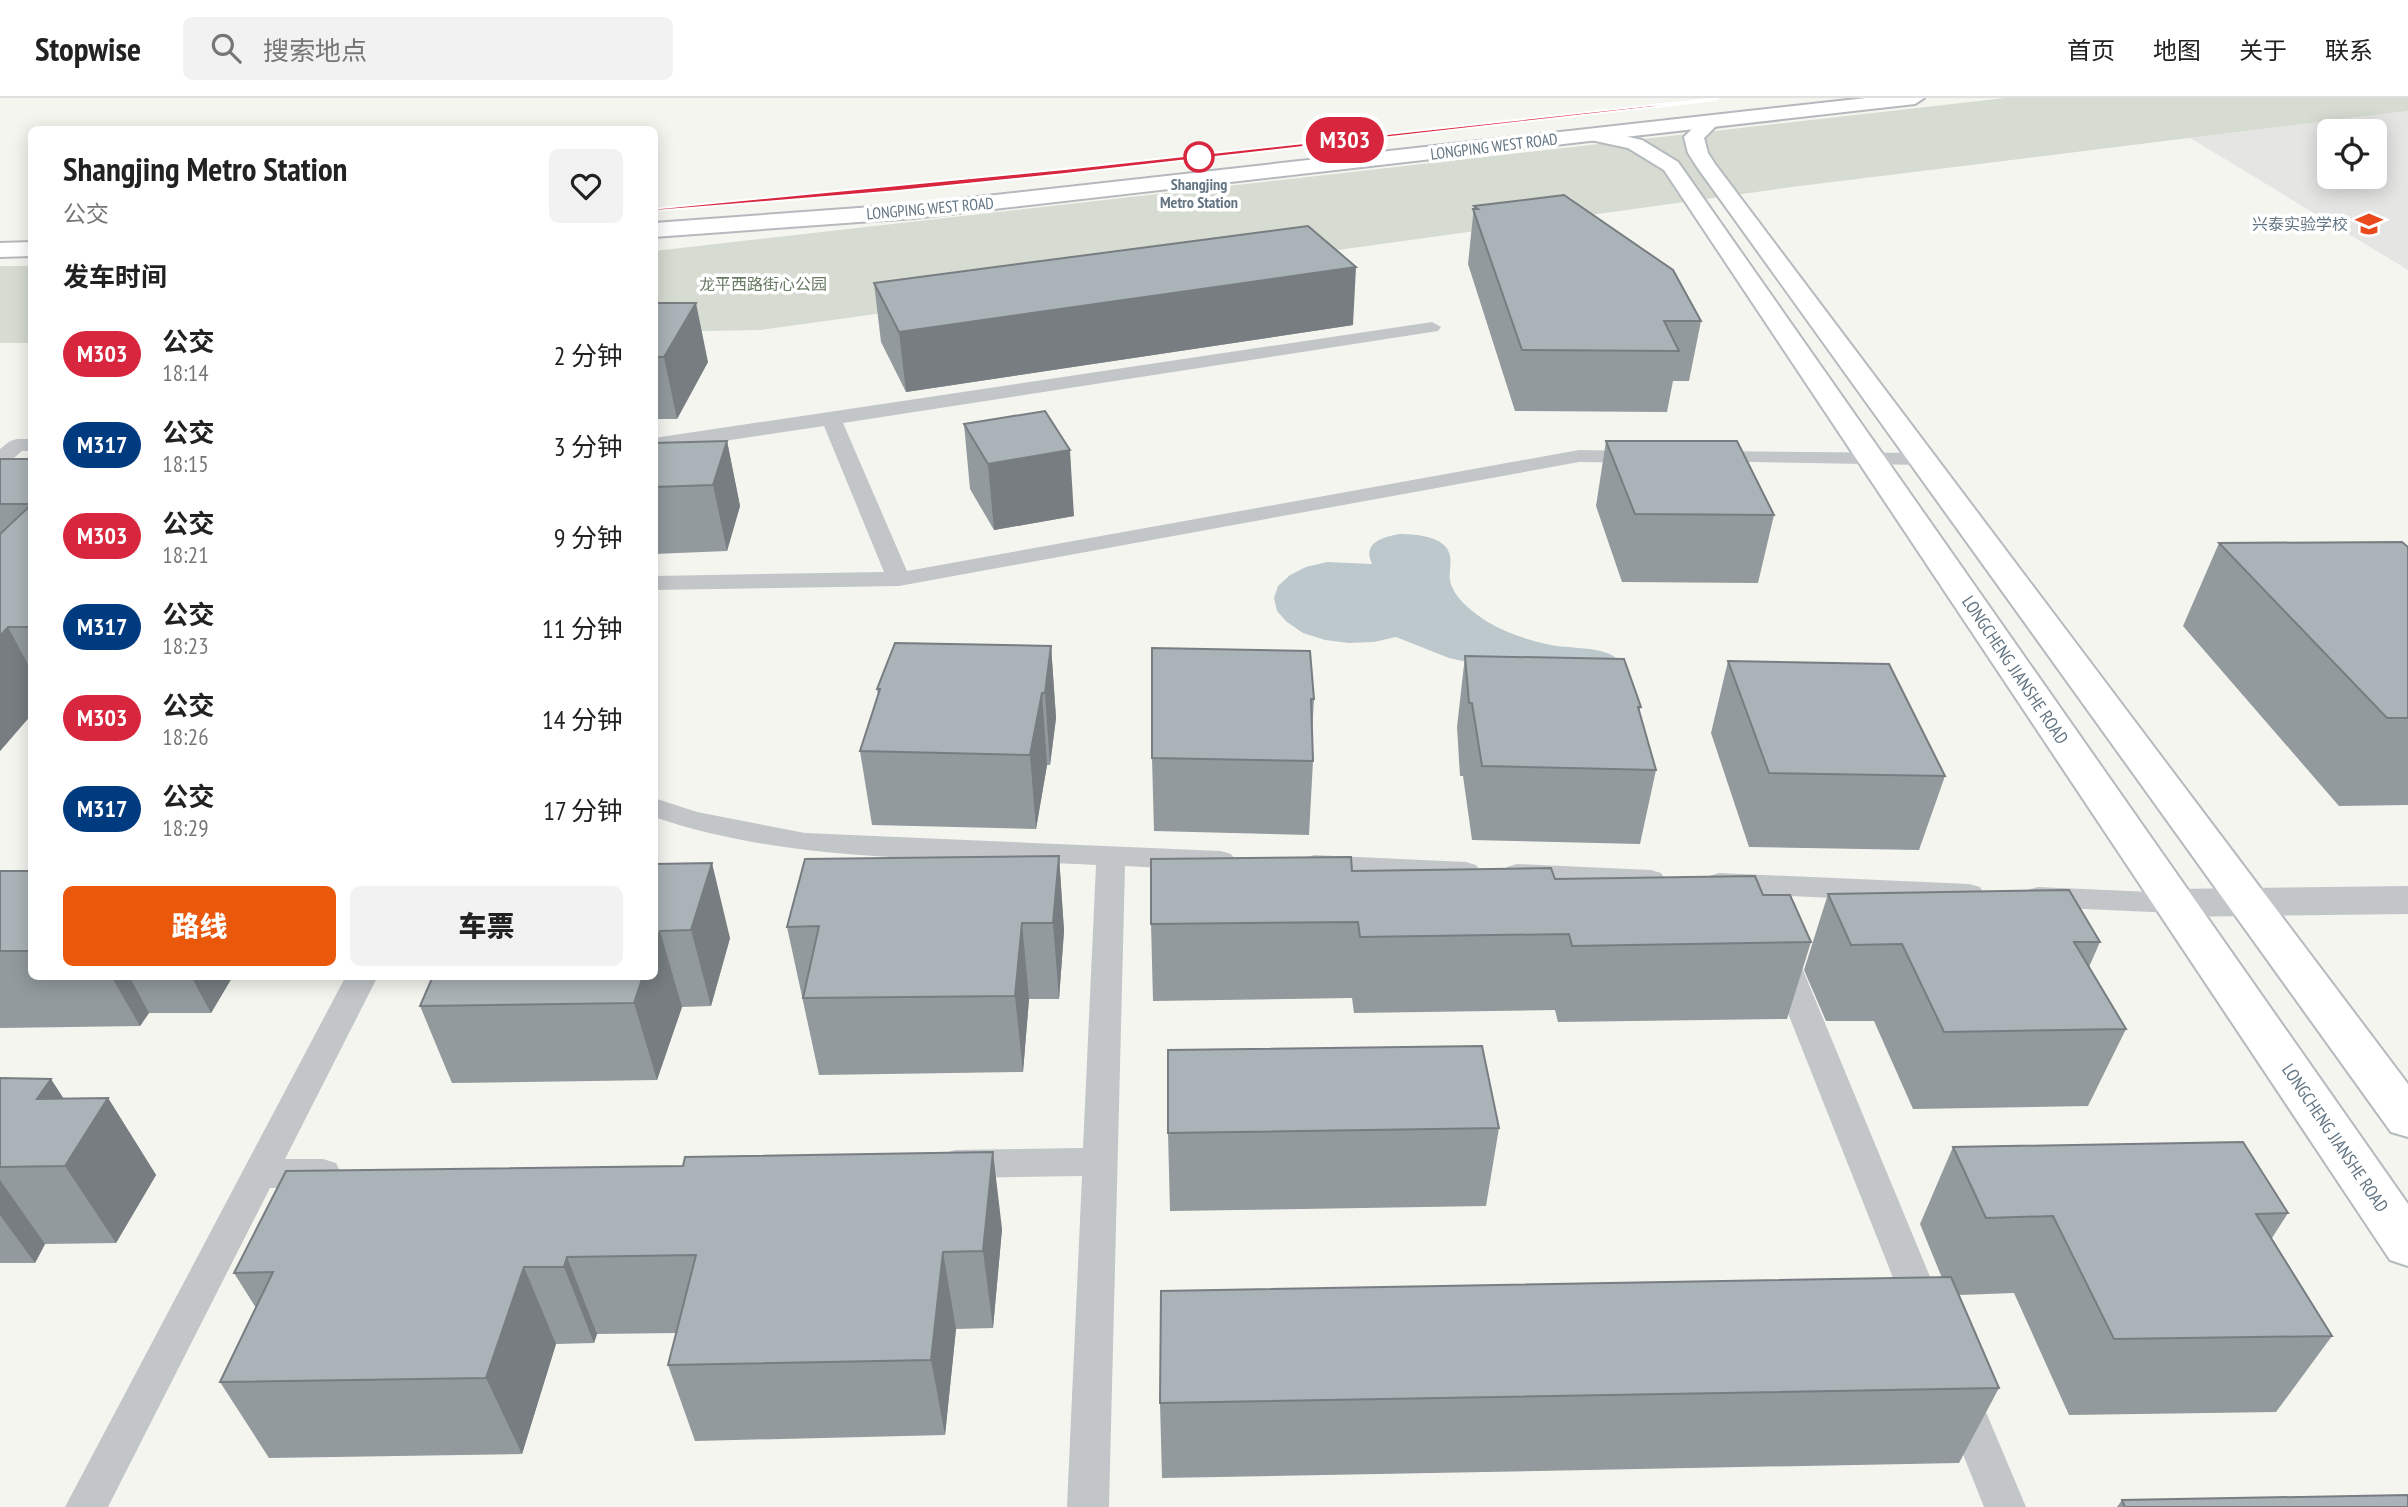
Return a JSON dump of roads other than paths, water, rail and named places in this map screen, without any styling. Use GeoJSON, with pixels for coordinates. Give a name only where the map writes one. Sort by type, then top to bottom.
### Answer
{"type":"FeatureCollection","features":[{"type":"Feature","properties":{"kind":"street","name":"LONGPING WEST ROAD"},"geometry":{"type":"LineString","coordinates":[[658,230],[941,208],[1915,98]]}},
{"type":"Feature","properties":{"kind":"street"},"geometry":{"type":"LineString","coordinates":[[1710,121],[1694,137],[1698,153],[2408,1119]]}},
{"type":"Feature","properties":{"kind":"street","name":"LONGCHENG JIANSHE ROAD"},"geometry":{"type":"LineString","coordinates":[[1593,135],[1641,144],[1671,166],[2408,1245]]}},
{"type":"Feature","properties":{"kind":"street"},"geometry":{"type":"LineString","coordinates":[[0,230],[28,230]]}},
{"type":"Feature","properties":{"kind":"street"},"geometry":{"type":"LineString","coordinates":[[0,250],[28,249]]}},
{"type":"Feature","properties":{"kind":"street"},"geometry":{"type":"LineString","coordinates":[[2175,903],[2408,900]]}},
{"type":"Feature","properties":{"kind":"lane"},"geometry":{"type":"LineString","coordinates":[[658,443],[1432,327]]}},
{"type":"Feature","properties":{"kind":"lane"},"geometry":{"type":"LineString","coordinates":[[831,419],[898,579]]}},
{"type":"Feature","properties":{"kind":"lane"},"geometry":{"type":"LineString","coordinates":[[0,460],[18,445],[28,445]]}},
{"type":"Feature","properties":{"kind":"lane"},"geometry":{"type":"LineString","coordinates":[[658,583],[898,579],[1579,456],[1662,457]]}},
{"type":"Feature","properties":{"kind":"lane"},"geometry":{"type":"LineString","coordinates":[[1690,457],[1922,459]]}},
{"type":"Feature","properties":{"kind":"lane"},"geometry":{"type":"LineString","coordinates":[[658,808],[692,820],[805,842],[1250,862]]}},
{"type":"Feature","properties":{"kind":"lane"},"geometry":{"type":"LineString","coordinates":[[1088,1507],[1111,856]]}},
{"type":"Feature","properties":{"kind":"lane"},"geometry":{"type":"LineString","coordinates":[[1292,864],[2175,903]]}},
{"type":"Feature","properties":{"kind":"lane"},"geometry":{"type":"LineString","coordinates":[[1751,884],[2006,1507]]}},
{"type":"Feature","properties":{"kind":"lane"},"geometry":{"type":"LineString","coordinates":[[86,1507],[360,980]]}},
{"type":"Feature","properties":{"kind":"lane"},"geometry":{"type":"LineString","coordinates":[[921,1164],[1100,1162]]}},
{"type":"Feature","properties":{"kind":"lane"},"geometry":{"type":"LineString","coordinates":[[259,1174],[356,1173]]}},
{"type":"Feature","properties":{"kind":"place","name":"Shangjing Metro Station"},"geometry":{"type":"Point","coordinates":[1199,157]}},
{"type":"Feature","properties":{"kind":"place","name":"兴泰实验学校"},"geometry":{"type":"Point","coordinates":[2369,224]}},
{"type":"Feature","properties":{"kind":"park label","name":"龙平西路街心公园"},"geometry":{"type":"Point","coordinates":[763,284]}}]}
